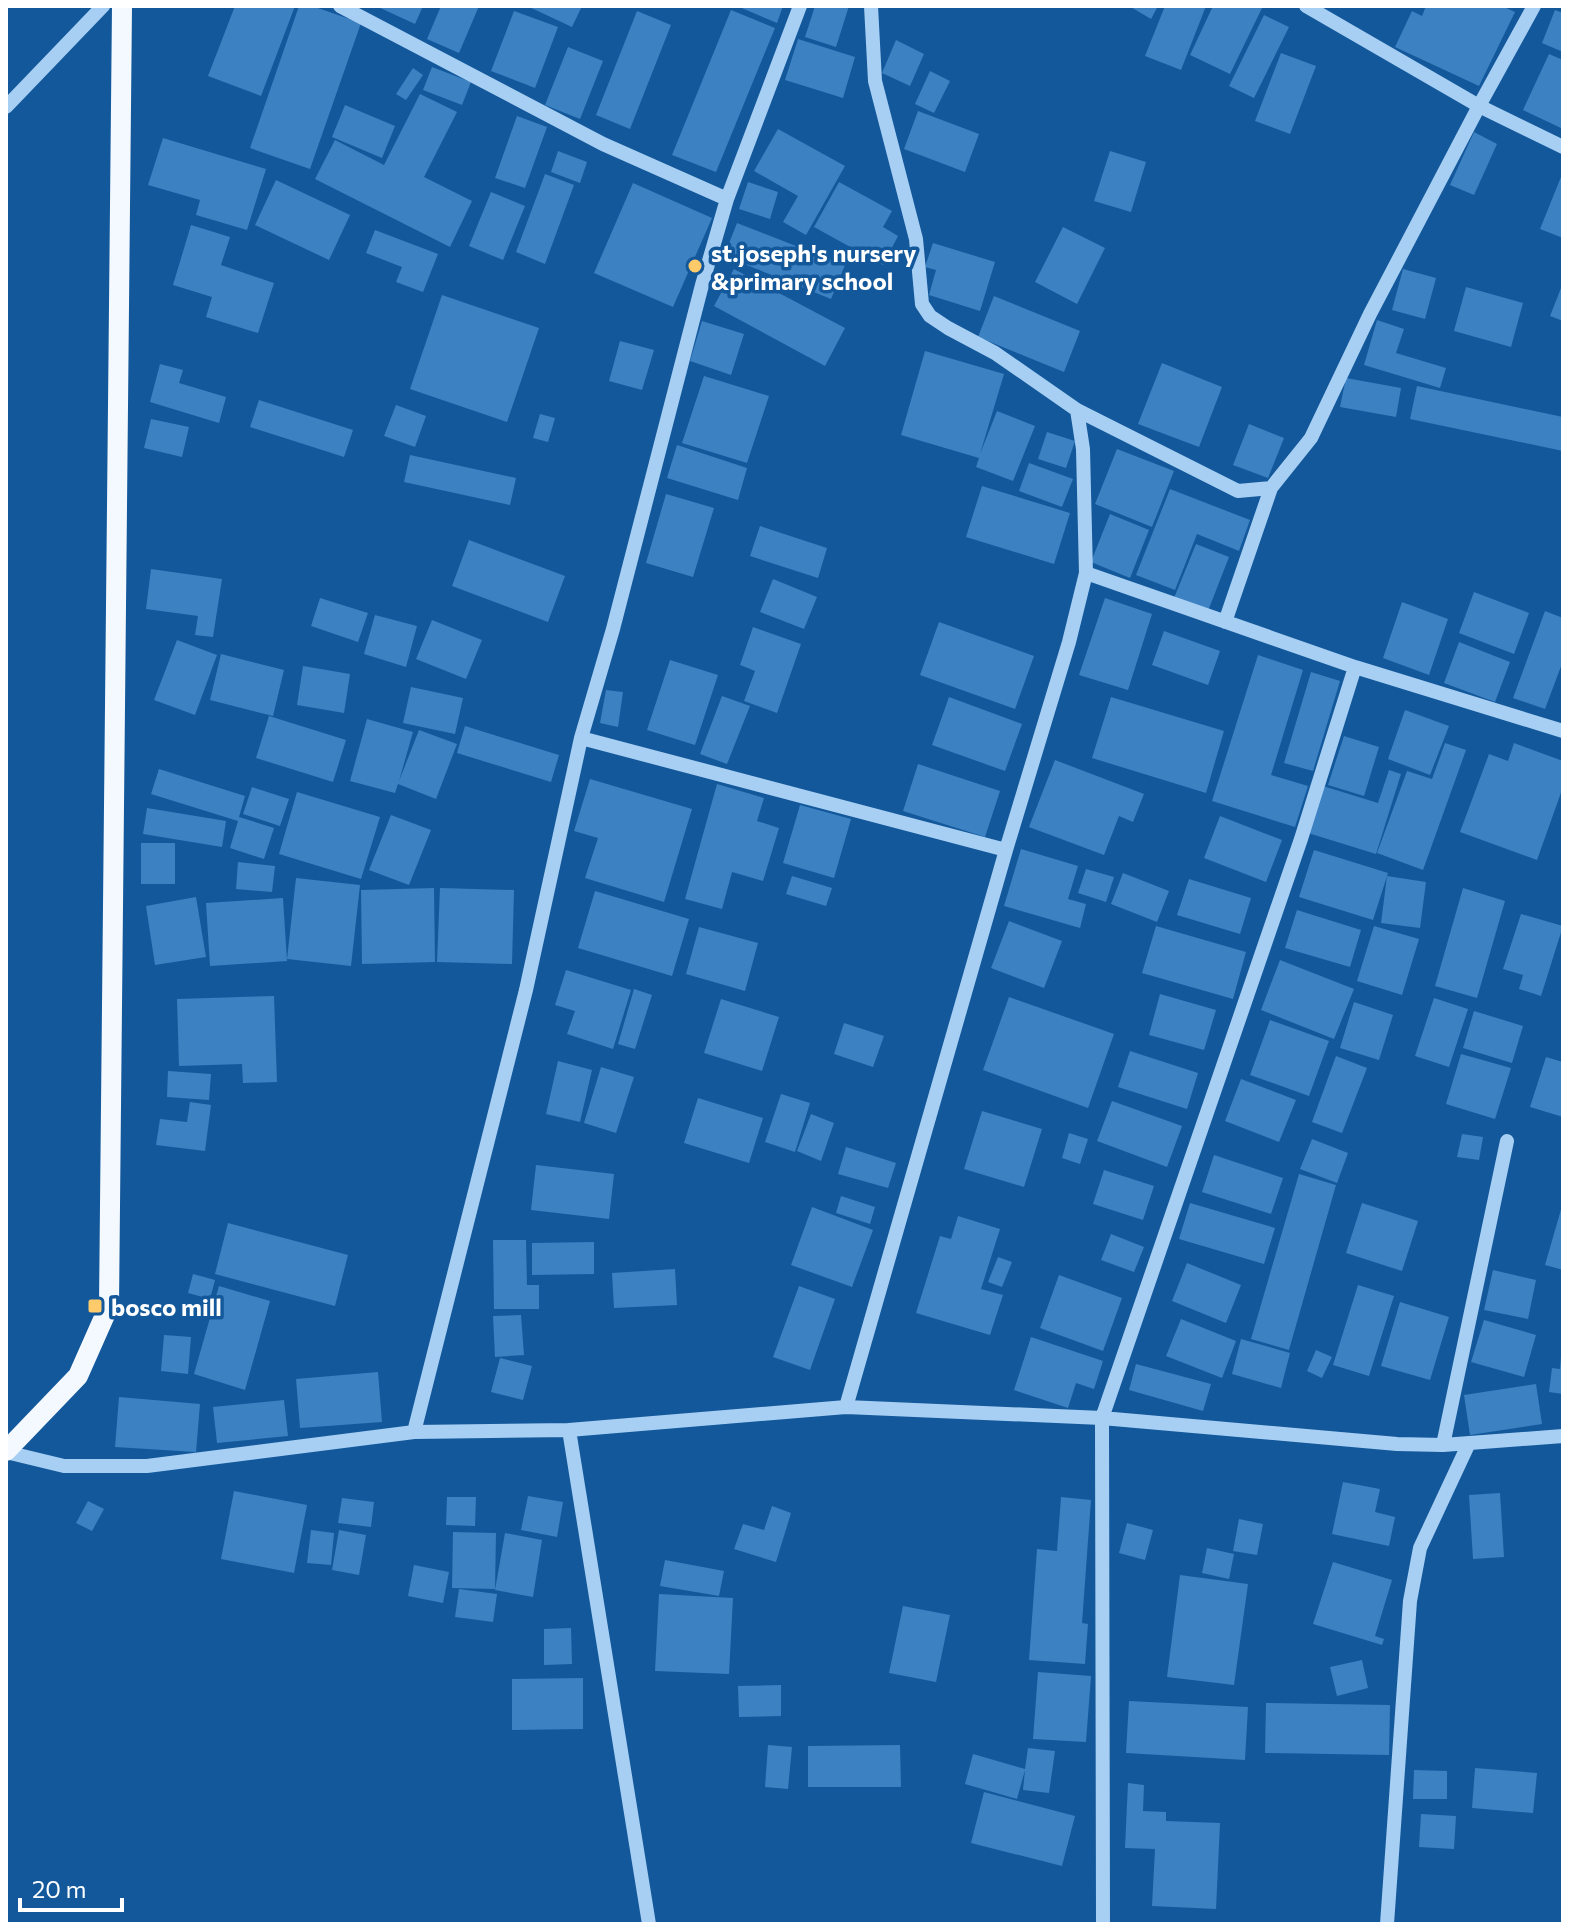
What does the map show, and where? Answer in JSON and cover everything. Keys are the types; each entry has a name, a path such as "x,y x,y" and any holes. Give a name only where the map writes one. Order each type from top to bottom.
{"main road":[{"path":"6,1452 78,1376 109,1306 122,6"}],"street":[{"path":"6,107 103,6"},
{"path":"340,6 603,144 727,199"},
{"path":"414,1432 526,990 581,738 727,199 800,6"},
{"path":"871,6 875,81 916,239 922,304 930,316 995,353 1077,410 1238,491 1271,488"},
{"path":"1306,6 1479,106 1563,147"},
{"path":"1225,622 1271,488 1311,438 1370,314 1534,6"},
{"path":"846,1407 1069,642 1086,573 1083,449 1077,410"},
{"path":"1086,573 1355,667 1563,731"},
{"path":"1103,1924 1102,1418 1301,839 1355,667"},
{"path":"581,738 1006,850"},
{"path":"1443,1445 1507,1141"},
{"path":"6,1452 64,1466 147,1466 414,1432 569,1430 846,1407 1102,1418 1397,1444 1443,1445 1563,1436"},
{"path":"569,1430 649,1924"},
{"path":"1387,1924 1410,1601 1420,1548 1469,1443"}],"building":[{"path":"235,6 295,6 261,96 208,76"},
{"path":"299,6 312,6 361,23 310,169 250,148"},
{"path":"376,6 423,6 415,24"},
{"path":"441,6 479,6 459,53 427,39"},
{"path":"527,6 582,6 572,27"},
{"path":"737,6 783,6 777,23"},
{"path":"815,6 849,6 836,47 805,37"},
{"path":"1129,6 1158,6 1151,19"},
{"path":"1165,6 1206,6 1181,70 1145,56"},
{"path":"1213,6 1263,6 1230,74 1190,55"},
{"path":"1426,6 1502,6 1515,12 1479,86 1395,47 1412,11 1422,16"},
{"path":"731,10 775,28 716,172 672,155"},
{"path":"1555,10 1563,13 1563,52 1542,43"},
{"path":"514,11 558,27 535,88 491,71"},
{"path":"637,11 671,25 630,129 596,115"},
{"path":"1264,15 1289,27 1254,98 1229,86"},
{"path":"798,39 855,57 843,98 785,80"},
{"path":"896,40 924,54 910,86 882,73"},
{"path":"568,47 603,61 580,119 545,105"},
{"path":"1281,53 1316,66 1290,134 1255,121"},
{"path":"1549,54 1563,60 1563,129 1523,110"},
{"path":"432,67 471,82 462,105 423,90"},
{"path":"413,68 423,75 406,100 396,94"},
{"path":"930,71 950,81 934,113 915,104"},
{"path":"420,94 457,112 424,177 472,201 450,247 315,179 335,140 384,165"},
{"path":"345,105 395,126 382,158 332,137"},
{"path":"918,111 979,134 965,172 904,149"},
{"path":"517,116 547,127 525,188 495,178"},
{"path":"778,129 845,166 806,235 783,222 798,196 754,171"},
{"path":"1474,132 1497,144 1474,195 1450,185"},
{"path":"163,138 266,169 247,230 196,215 200,200 148,185"},
{"path":"558,151 587,162 580,183 551,172"},
{"path":"1110,151 1146,162 1131,212 1094,201"},
{"path":"1563,172 1563,238 1540,229"},
{"path":"545,174 574,185 545,264 516,252"},
{"path":"276,180 350,215 329,260 255,225"},
{"path":"748,182 778,192 770,219 739,209"},
{"path":"839,182 892,211 883,227 898,236 883,265 814,227"},
{"path":"633,183 712,218 673,307 594,273"},
{"path":"491,192 525,206 503,260 469,246"},
{"path":"737,223 845,265 831,299 724,256"},
{"path":"191,225 230,237 221,265 274,283 258,333 206,317 212,297 173,285"},
{"path":"1063,227 1105,248 1077,304 1035,282"},
{"path":"375,230 438,254 423,292 396,282 402,267 366,253"},
{"path":"933,243 995,262 980,311 929,295 936,270 925,267"},
{"path":"734,269 845,328 825,366 714,306"},
{"path":"1403,269 1436,278 1425,319 1392,310"},
{"path":"1563,283 1563,321 1550,316"},
{"path":"1466,287 1523,303 1511,347 1454,331"},
{"path":"442,295 539,328 507,422 410,389"},
{"path":"994,296 1080,331 1064,372 978,337"},
{"path":"1377,320 1404,329 1396,353 1446,368 1440,388 1364,365"},
{"path":"702,321 744,334 731,375 690,361"},
{"path":"620,341 654,350 642,390 609,381"},
{"path":"925,351 1004,374 980,454 997,411 1035,426 1013,481 976,467 979,458 901,435"},
{"path":"1162,363 1222,387 1199,447 1138,424"},
{"path":"160,364 183,370 179,383 226,397 219,423 150,402"},
{"path":"704,376 769,396 747,463 682,443"},
{"path":"1346,378 1401,388 1396,417 1340,407"},
{"path":"1417,386 1563,417 1563,451 1410,419"},
{"path":"259,400 353,430 344,457 250,427"},
{"path":"396,405 426,416 415,447 384,436"},
{"path":"540,414 555,418 548,442 533,438"},
{"path":"151,419 189,427 182,457 144,448"},
{"path":"1249,424 1284,438 1268,478 1233,465"},
{"path":"1047,432 1075,441 1066,468 1038,459"},
{"path":"677,445 747,468 738,500 667,478"},
{"path":"1117,449 1174,471 1152,527 1095,504"},
{"path":"410,455 516,478 510,505 404,482"},
{"path":"1029,463 1073,479 1062,507 1019,491"},
{"path":"982,486 1070,513 1054,564 966,537"},
{"path":"1170,489 1250,520 1239,551 1197,534 1175,590 1136,575"},
{"path":"666,494 714,508 693,577 646,563"},
{"path":"1110,514 1149,530 1130,578 1091,562"},
{"path":"760,526 827,548 818,578 750,556"},
{"path":"469,540 565,576 548,622 452,586"},
{"path":"1196,544 1229,557 1208,611 1174,598"},
{"path":"151,569 222,579 213,637 195,635 198,616 146,609"},
{"path":"773,579 817,597 804,629 760,612"},
{"path":"1474,592 1529,613 1514,654 1459,633"},
{"path":"320,598 368,613 358,642 311,626"},
{"path":"1105,598 1152,614 1128,690 1079,675"},
{"path":"1402,602 1448,619 1429,675 1383,658"},
{"path":"1545,611 1563,618 1563,661 1545,709 1513,698"},
{"path":"375,615 417,626 406,667 364,654"},
{"path":"432,620 482,640 466,679 416,659"},
{"path":"939,622 1034,656 1015,709 920,675"},
{"path":"753,627 801,644 777,713 744,701 755,671 740,665"},
{"path":"1164,631 1220,651 1208,685 1152,665"},
{"path":"177,640 217,655 195,715 154,700"},
{"path":"1459,642 1510,662 1495,702 1444,683"},
{"path":"221,654 284,670 273,716 210,700"},
{"path":"1258,655 1303,670 1271,775 1308,786 1295,827 1212,801"},
{"path":"670,660 718,675 695,745 647,730"},
{"path":"303,666 350,674 344,713 297,705"},
{"path":"1311,672 1340,681 1313,771 1284,763"},
{"path":"411,687 463,698 455,734 403,723"},
{"path":"606,690 623,692 618,727 600,723"},
{"path":"722,696 750,706 727,764 700,754"},
{"path":"949,697 1022,724 1005,771 932,745"},
{"path":"1111,697 1224,731 1206,793 1092,758"},
{"path":"1405,710 1449,726 1430,775 1388,759"},
{"path":"269,716 346,740 333,782 256,758"},
{"path":"367,719 413,732 399,781 419,730 457,744 436,799 398,784 395,793 350,781"},
{"path":"465,726 559,755 551,782 457,753"},
{"path":"1344,736 1379,747 1364,796 1328,785"},
{"path":"1445,743 1466,750 1423,870 1377,853 1407,771 1432,779"},
{"path":"1514,743 1563,761 1563,787 1537,860 1460,832 1489,754 1508,761"},
{"path":"1055,760 1144,794 1133,822 1119,816 1104,855 1029,827"},
{"path":"918,764 1000,791 985,837 903,811"},
{"path":"159,769 245,796 239,817 274,828 264,859 230,848 238,821 151,794"},
{"path":"1389,770 1401,774 1376,854 1308,833 1323,786 1378,803"},
{"path":"590,779 692,809 664,902 585,878 598,838 574,831"},
{"path":"717,784 764,798 757,821 779,828 763,881 732,872 722,909 685,899"},
{"path":"252,787 289,799 280,826 243,814"},
{"path":"297,792 380,817 361,879 279,854"},
{"path":"800,805 851,819 834,878 783,863"},
{"path":"147,808 226,821 222,847 143,834"},
{"path":"391,815 431,830 409,885 369,870"},
{"path":"1220,816 1282,840 1266,882 1204,858"},
{"path":"141,843 175,843 175,884 141,884"},
{"path":"1021,849 1078,866 1068,899 1086,904 1080,928 1004,906"},
{"path":"1314,850 1388,873 1373,920 1299,897"},
{"path":"238,862 275,866 272,892 236,889"},
{"path":"1086,869 1114,877 1106,902 1078,893"},
{"path":"1123,873 1169,891 1157,922 1111,904"},
{"path":"792,876 832,888 826,906 786,894"},
{"path":"1387,876 1426,882 1420,928 1381,923"},
{"path":"296,878 360,885 351,966 287,959"},
{"path":"1189,879 1251,898 1240,934 1177,915"},
{"path":"434,888 435,962 362,964 361,890"},
{"path":"440,888 514,890 512,964 437,962"},
{"path":"1463,888 1505,901 1477,998 1435,986"},
{"path":"595,891 689,919 672,976 578,948"},
{"path":"196,897 206,957 155,965 146,906"},
{"path":"283,898 287,961 210,966 206,903"},
{"path":"1297,910 1361,930 1350,967 1285,948"},
{"path":"1521,914 1563,926 1541,996 1519,989 1523,975 1503,969"},
{"path":"1009,921 1062,941 1044,988 991,968"},
{"path":"1156,926 1246,952 1233,999 1142,973"},
{"path":"1374,926 1419,939 1402,995 1357,981"},
{"path":"699,927 758,943 745,991 686,974"},
{"path":"1280,960 1354,989 1334,1039 1261,1010"},
{"path":"566,970 631,990 613,1049 567,1034 575,1011 555,1005"},
{"path":"634,989 652,995 635,1049 618,1044"},
{"path":"1160,994 1216,1010 1204,1050 1149,1035"},
{"path":"274,996 277,1082 243,1083 242,1064 179,1066 177,999"},
{"path":"1009,997 1114,1034 1088,1108 983,1070"},
{"path":"1434,998 1468,1009 1449,1067 1415,1056"},
{"path":"721,999 779,1017 762,1071 704,1053"},
{"path":"1354,1002 1393,1015 1379,1060 1340,1048"},
{"path":"1474,1011 1523,1026 1512,1063 1463,1048"},
{"path":"1270,1020 1329,1041 1309,1096 1250,1075"},
{"path":"844,1023 884,1036 873,1067 834,1054"},
{"path":"1130,1051 1198,1073 1187,1109 1118,1087"},
{"path":"1461,1054 1511,1068 1495,1119 1446,1104"},
{"path":"1336,1056 1367,1068 1342,1133 1312,1122"},
{"path":"1546,1057 1563,1062 1563,1117 1530,1107"},
{"path":"558,1061 592,1070 580,1122 546,1114"},
{"path":"601,1067 634,1077 616,1133 584,1123"},
{"path":"168,1071 211,1074 209,1100 167,1097"},
{"path":"1241,1079 1296,1100 1279,1142 1225,1121"},
{"path":"781,1094 810,1103 795,1152 765,1142"},
{"path":"698,1098 763,1118 749,1163 684,1143"},
{"path":"1112,1101 1182,1126 1167,1167 1097,1141"},
{"path":"190,1102 211,1105 205,1151 156,1145 160,1119 187,1122"},
{"path":"982,1111 1042,1129 1024,1187 964,1169"},
{"path":"811,1114 834,1123 821,1161 797,1151"},
{"path":"1069,1133 1088,1139 1080,1164 1062,1158"},
{"path":"1462,1134 1483,1137 1479,1160 1457,1157"},
{"path":"1312,1139 1348,1153 1337,1183 1300,1169"},
{"path":"846,1147 896,1163 888,1188 838,1174"},
{"path":"1214,1155 1283,1178 1271,1214 1202,1192"},
{"path":"536,1165 614,1174 609,1219 531,1210"},
{"path":"1104,1170 1154,1186 1143,1220 1093,1204"},
{"path":"1299,1174 1336,1185 1289,1350 1251,1339"},
{"path":"841,1196 875,1207 870,1224 836,1213"},
{"path":"1190,1203 1275,1228 1264,1264 1179,1239"},
{"path":"1362,1203 1418,1221 1402,1271 1346,1253"},
{"path":"1563,1206 1563,1270 1545,1265"},
{"path":"812,1207 873,1230 852,1287 791,1265"},
{"path":"958,1216 1000,1229 981,1289 1003,1295 990,1335 916,1313 940,1236 951,1239"},
{"path":"228,1223 348,1255 335,1306 215,1274"},
{"path":"1111,1234 1144,1247 1134,1272 1101,1260"},
{"path":"493,1240 526,1240 527,1285 539,1285 539,1309 494,1309"},
{"path":"594,1242 594,1274 532,1275 532,1243"},
{"path":"998,1257 1012,1262 1002,1287 988,1282"},
{"path":"1187,1263 1241,1285 1226,1323 1172,1301"},
{"path":"675,1269 677,1305 614,1308 612,1273"},
{"path":"1493,1270 1536,1280 1528,1319 1484,1310"},
{"path":"193,1274 215,1280 210,1299 188,1293"},
{"path":"1059,1275 1122,1298 1103,1351 1040,1328"},
{"path":"1358,1285 1394,1296 1369,1376 1333,1365"},
{"path":"219,1286 270,1301 245,1390 194,1374"},
{"path":"799,1286 835,1299 810,1370 773,1357"},
{"path":"1400,1302 1449,1317 1430,1380 1381,1366"},
{"path":"521,1315 524,1355 495,1357 493,1316"},
{"path":"1181,1319 1236,1341 1222,1378 1166,1356"},
{"path":"1484,1320 1536,1335 1524,1377 1471,1362"},
{"path":"164,1335 191,1337 188,1374 161,1371"},
{"path":"1031,1337 1103,1361 1094,1389 1076,1383 1068,1408 1014,1390"},
{"path":"1241,1339 1290,1353 1281,1388 1232,1374"},
{"path":"1316,1350 1332,1357 1322,1378 1307,1371"},
{"path":"1561,1357 1563,1394 1549,1392 1552,1368 1560,1369"},
{"path":"500,1358 532,1366 523,1400 491,1392"},
{"path":"1136,1364 1211,1384 1203,1411 1129,1390"},
{"path":"378,1372 382,1422 300,1428 296,1379"},
{"path":"1536,1384 1542,1424 1470,1435 1464,1395"},
{"path":"119,1397 200,1404 196,1452 115,1447"},
{"path":"284,1400 288,1436 217,1443 213,1407"},
{"path":"1343,1482 1380,1489 1375,1512 1395,1517 1389,1546 1332,1534"},
{"path":"234,1491 307,1505 294,1573 221,1559"},
{"path":"1500,1493 1504,1557 1473,1559 1469,1495"},
{"path":"528,1496 563,1502 557,1537 521,1530"},
{"path":"447,1497 476,1497 475,1526 446,1525"},
{"path":"1061,1497 1091,1500 1082,1623 1088,1624 1085,1664 1029,1660 1037,1549 1057,1551"},
{"path":"342,1498 374,1502 371,1527 338,1523"},
{"path":"88,1501 104,1509 92,1531 76,1523"},
{"path":"772,1506 791,1513 776,1562 734,1549 743,1524 764,1530"},
{"path":"1239,1519 1263,1524 1257,1555 1233,1551"},
{"path":"1127,1523 1153,1530 1145,1560 1119,1553"},
{"path":"311,1530 334,1533 331,1565 307,1563"},
{"path":"339,1530 366,1535 359,1575 332,1570"},
{"path":"453,1532 496,1533 495,1589 452,1588"},
{"path":"505,1533 542,1540 533,1597 495,1590"},
{"path":"1207,1548 1234,1554 1229,1579 1202,1573"},
{"path":"665,1560 724,1571 719,1596 660,1586"},
{"path":"1333,1562 1392,1580 1375,1636 1384,1639 1382,1645 1313,1624"},
{"path":"414,1565 449,1572 443,1603 408,1596"},
{"path":"1180,1575 1248,1584 1234,1685 1167,1677"},
{"path":"459,1589 497,1594 493,1622 455,1617"},
{"path":"659,1594 733,1598 729,1674 655,1671"},
{"path":"903,1606 950,1615 936,1682 889,1673"},
{"path":"571,1628 572,1664 544,1665 544,1629"},
{"path":"1362,1660 1368,1688 1337,1696 1330,1667"},
{"path":"1038,1672 1091,1676 1086,1742 1033,1739"},
{"path":"583,1678 583,1729 512,1730 512,1679"},
{"path":"781,1685 781,1716 739,1717 738,1686"},
{"path":"1129,1701 1248,1707 1245,1760 1126,1753"},
{"path":"1266,1703 1390,1705 1389,1755 1265,1753"},
{"path":"768,1745 792,1747 788,1789 765,1787"},
{"path":"900,1745 901,1787 808,1787 808,1746"},
{"path":"1028,1748 1055,1751 1049,1793 1023,1790 1025,1770 1017,1799 965,1784 973,1754 1025,1769"},
{"path":"1475,1768 1537,1773 1533,1813 1472,1808"},
{"path":"1414,1770 1447,1771 1447,1799 1413,1799"},
{"path":"1128,1783 1144,1785 1143,1811 1166,1812 1166,1821 1220,1823 1216,1909 1152,1906 1155,1849 1125,1848"},
{"path":"984,1792 1075,1816 1062,1866 971,1843"},
{"path":"1421,1814 1456,1816 1454,1849 1419,1847"}],"place":[{"name":"st.joseph's nursery &primary school","path":"695,266"},
{"name":"bosco mill","path":"95,1306"}]}
